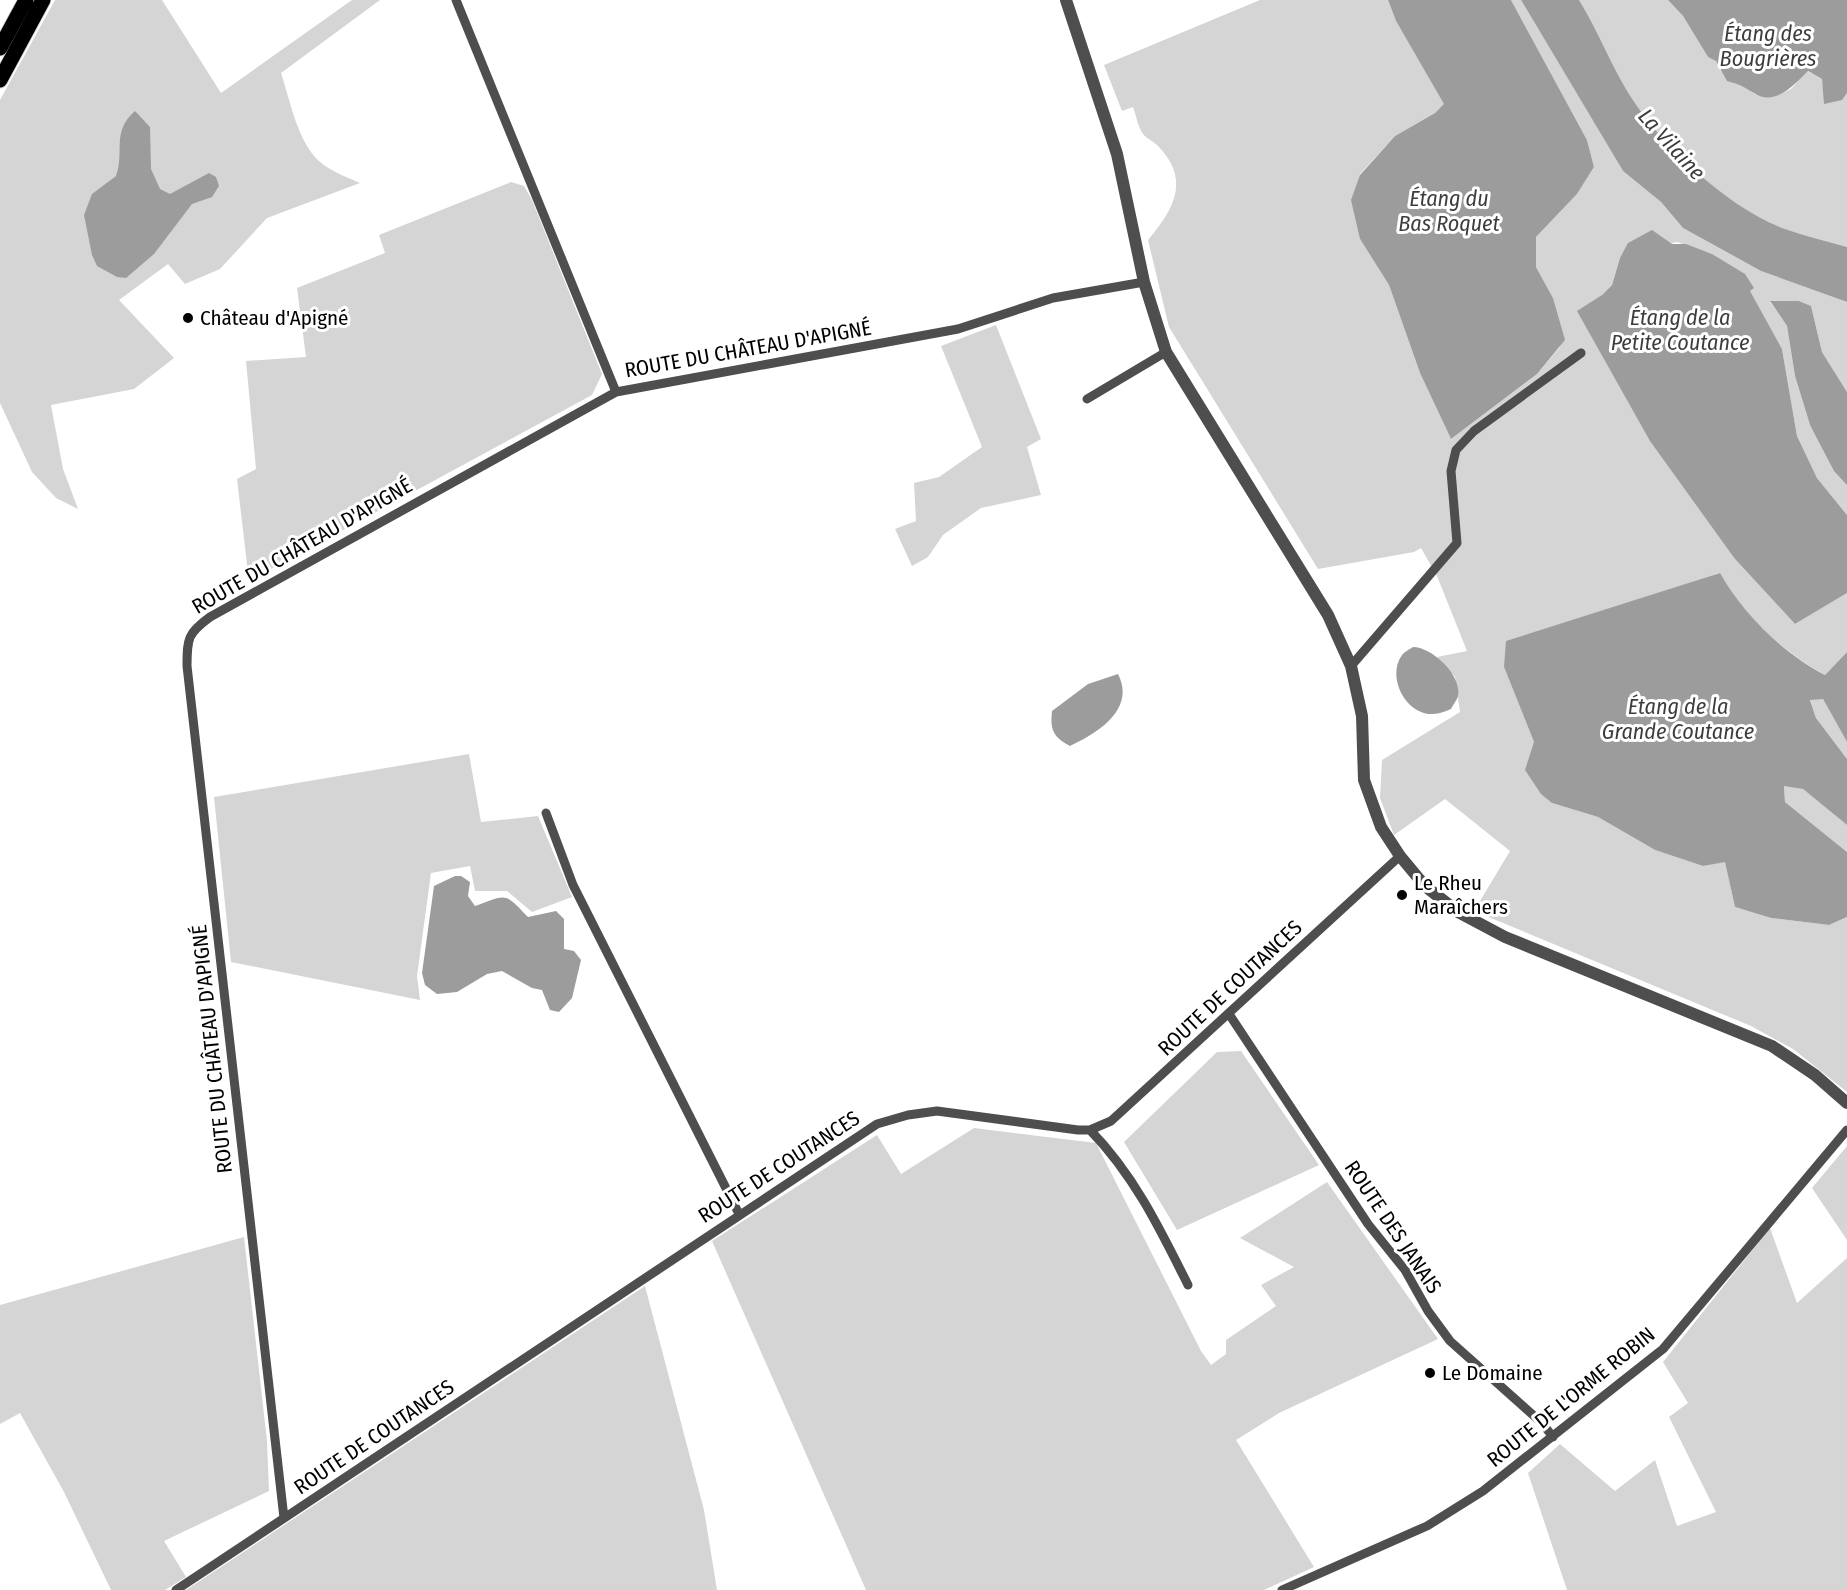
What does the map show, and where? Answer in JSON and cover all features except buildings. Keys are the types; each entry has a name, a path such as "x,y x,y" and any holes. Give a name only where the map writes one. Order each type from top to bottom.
{"highway":[{"path":"0,48 26,0"},
{"path":"0,80 43,0"}],"street":[{"path":"456,0 616,392"},
{"path":"1066,0 1117,154 1144,282 1166,352 1328,615 1351,666 1362,716 1364,780 1381,827 1400,856 1425,886 1458,912 1505,937 1772,1046 1815,1075 1847,1103"},
{"name":"ROUTE DU CHÂTEAU D'APIGNÉ","path":"284,1518 190,689 187,642 193,630 210,617 616,392 958,329 1053,298 1144,282"},
{"path":"1087,399 1166,352"},
{"path":"1351,666 1457,543 1451,471 1456,450 1474,432 1581,352"},
{"path":"546,813 573,885 739,1214"},
{"name":"ROUTE DE COUTANCES","path":"176,1590 877,1124 908,1115 937,1112 1090,1130 1111,1121 1400,856"},
{"name":"ROUTE DES JANAIS","path":"1229,1014 1368,1224 1405,1270 1428,1311 1450,1341 1542,1423 1553,1437"},
{"path":"1090,1130 1128,1174 1150,1209 1188,1285"},
{"name":"ROUTE DE L'ORME ROBIN","path":"1282,1590 1427,1526 1483,1491 1663,1349 1847,1130"}],"shaded area":[{"path":"55,0 162,0 221,93 352,0 380,0 281,73 298,128 308,148 325,166 360,183 267,218 220,269 185,284 168,264 119,300 174,358 134,389 51,405 63,469 78,509 56,498 32,472 0,403 0,100"},
{"path":"1260,0 1388,0 1396,21 1445,104 1435,113 1395,136 1360,174 1360,239 1389,285 1420,373 1451,439 1537,374 1560,347 1553,298 1536,267 1536,237 1577,194 1594,167 1587,140 1511,0 1521,0 1623,171 1661,202 1683,228 1761,271 1847,302 1847,392 1822,352 1811,306 1799,301 1770,302 1787,326 1795,376 1810,425 1847,485 1847,515 1817,478 1797,436 1782,349 1712,254 1677,242 1620,258 1612,285 1602,295 1735,559 1795,624 1847,593 1847,652 1825,675 1809,666 1779,644 1752,618 1719,573 1620,607 1504,667 1534,742 1552,803 1598,817 1655,850 1703,866 1725,861 1735,907 1771,918 1829,925 1847,917 1847,1092 1793,1049 1751,1026 1474,911 1510,851 1445,799 1394,835 1380,798 1382,760 1460,712 1455,677 1437,657 1467,651 1437,576 1421,548 1414,552 1318,569 1169,327 1148,240 1171,206 1176,183 1174,171 1158,146 1143,134 1133,107 1122,111 1104,65"},
{"path":"1579,0 1668,0 1683,16 1708,57 1716,60 1720,70 1755,94 1774,97 1791,89 1807,71 1822,79 1824,91 1841,100 1847,93 1847,247 1793,232 1762,219 1739,205 1695,171 1656,131 1640,110 1626,89"},
{"path":"511,182 524,186 532,200 602,374 592,395 249,581 237,479 256,469 246,361 306,357 297,288 385,253 379,235"},
{"path":"996,325 1041,439 1027,447 1041,495 981,508 943,535 928,557 912,566 895,529 916,521 914,483 939,477 982,447 941,346"},
{"path":"1810,699 1823,699 1847,742 1847,759 1816,718"},
{"path":"469,754 481,822 538,816 572,897 532,912 507,891 475,891 470,866 431,873 417,976 420,1000 231,962 214,797"},
{"path":"1784,785 1803,789 1847,825 1847,852 1785,802"},
{"path":"1241,1051 1319,1165 1177,1230 1124,1142 1217,1052"},
{"path":"974,1128 1096,1143 1201,1351 1211,1365 1226,1354 1226,1340 1276,1306 1261,1285 1294,1267 1240,1238 1327,1182 1438,1339 1279,1413 1236,1440 1314,1567 1264,1590 866,1590 712,1241 877,1135 901,1174"},
{"path":"1847,1146 1847,1240 1812,1188"},
{"path":"1770,1228 1797,1303 1847,1258 1847,1590 1567,1590 1528,1473 1560,1444 1615,1491 1655,1460 1677,1526 1716,1512 1669,1417 1688,1403 1663,1362"},
{"path":"244,1237 267,1441 269,1491 164,1541 186,1577 165,1590 111,1590 64,1492 20,1413 0,1424 0,1305"},
{"path":"645,1286 704,1510 717,1590 186,1590"}],"water":[{"name":"Étang du Bas Roquet","path":"1388,0 1511,0 1587,140 1594,167 1577,194 1536,237 1536,267 1553,298 1565,340 1537,374 1451,439 1420,373 1389,285 1360,239 1351,200 1360,175 1395,136 1435,113 1444,104 1396,21"},
{"path":"1521,0 1579,0 1626,89 1640,110 1656,131 1695,171 1717,189 1763,219 1793,232 1847,247 1847,302 1761,271 1683,228 1661,202 1623,171"},
{"name":"Étang des Bougrières","path":"1668,0 1847,0 1847,93 1842,100 1824,104 1822,79 1808,71 1784,92 1769,97 1762,97 1727,81 1716,61 1708,57 1683,16"},
{"path":"135,111 150,127 151,169 160,189 170,194 209,173 216,177 219,186 212,197 192,204 154,254 126,278 117,277 97,266 92,255 84,215 92,194 116,176 123,127"},
{"name":"Étang de la Petite Coutance","path":"1652,230 1672,244 1686,244 1712,254 1745,274 1754,288 1750,291 1782,349 1797,436 1817,478 1847,515 1847,593 1795,624 1735,559 1650,441 1577,311 1602,295 1612,285 1620,258 1628,243"},
{"path":"1770,301 1799,301 1811,306 1822,352 1847,392 1847,485 1834,471 1810,425 1795,376 1787,326"},
{"name":"Étang de la Grande Coutance","path":"1720,573 1740,603 1765,631 1809,666 1825,675 1847,652 1847,742 1823,699 1810,700 1816,718 1847,759 1847,825 1803,789 1784,786 1785,802 1847,852 1847,917 1829,925 1771,918 1735,907 1725,862 1703,866 1655,850 1598,817 1552,803 1541,794 1525,770 1534,742 1504,667 1506,641"},
{"path":"1413,647 1421,648 1437,657 1451,671 1458,688 1457,698 1451,709 1435,714 1423,713 1407,702 1401,693 1396,674 1398,664 1403,654"},
{"path":"1118,674 1122,687 1122,698 1118,709 1102,727 1070,746 1056,736 1052,728 1052,711 1088,684"},
{"path":"455,876 461,876 470,882 468,896 475,906 494,899 505,898 514,903 528,917 556,911 564,919 564,949 574,951 581,960 572,998 559,1012 550,1010 542,990 532,988 502,971 487,974 457,992 437,994 425,985 422,973 434,886"}],"place":[{"name":"Château d'Apigné","path":"188,318"},
{"name":"Le Rheu Maraîchers","path":"1402,895"},
{"name":"Le Domaine","path":"1430,1373"}],"water label":[{"name":"La Vilaine","path":"1672,144"}]}
